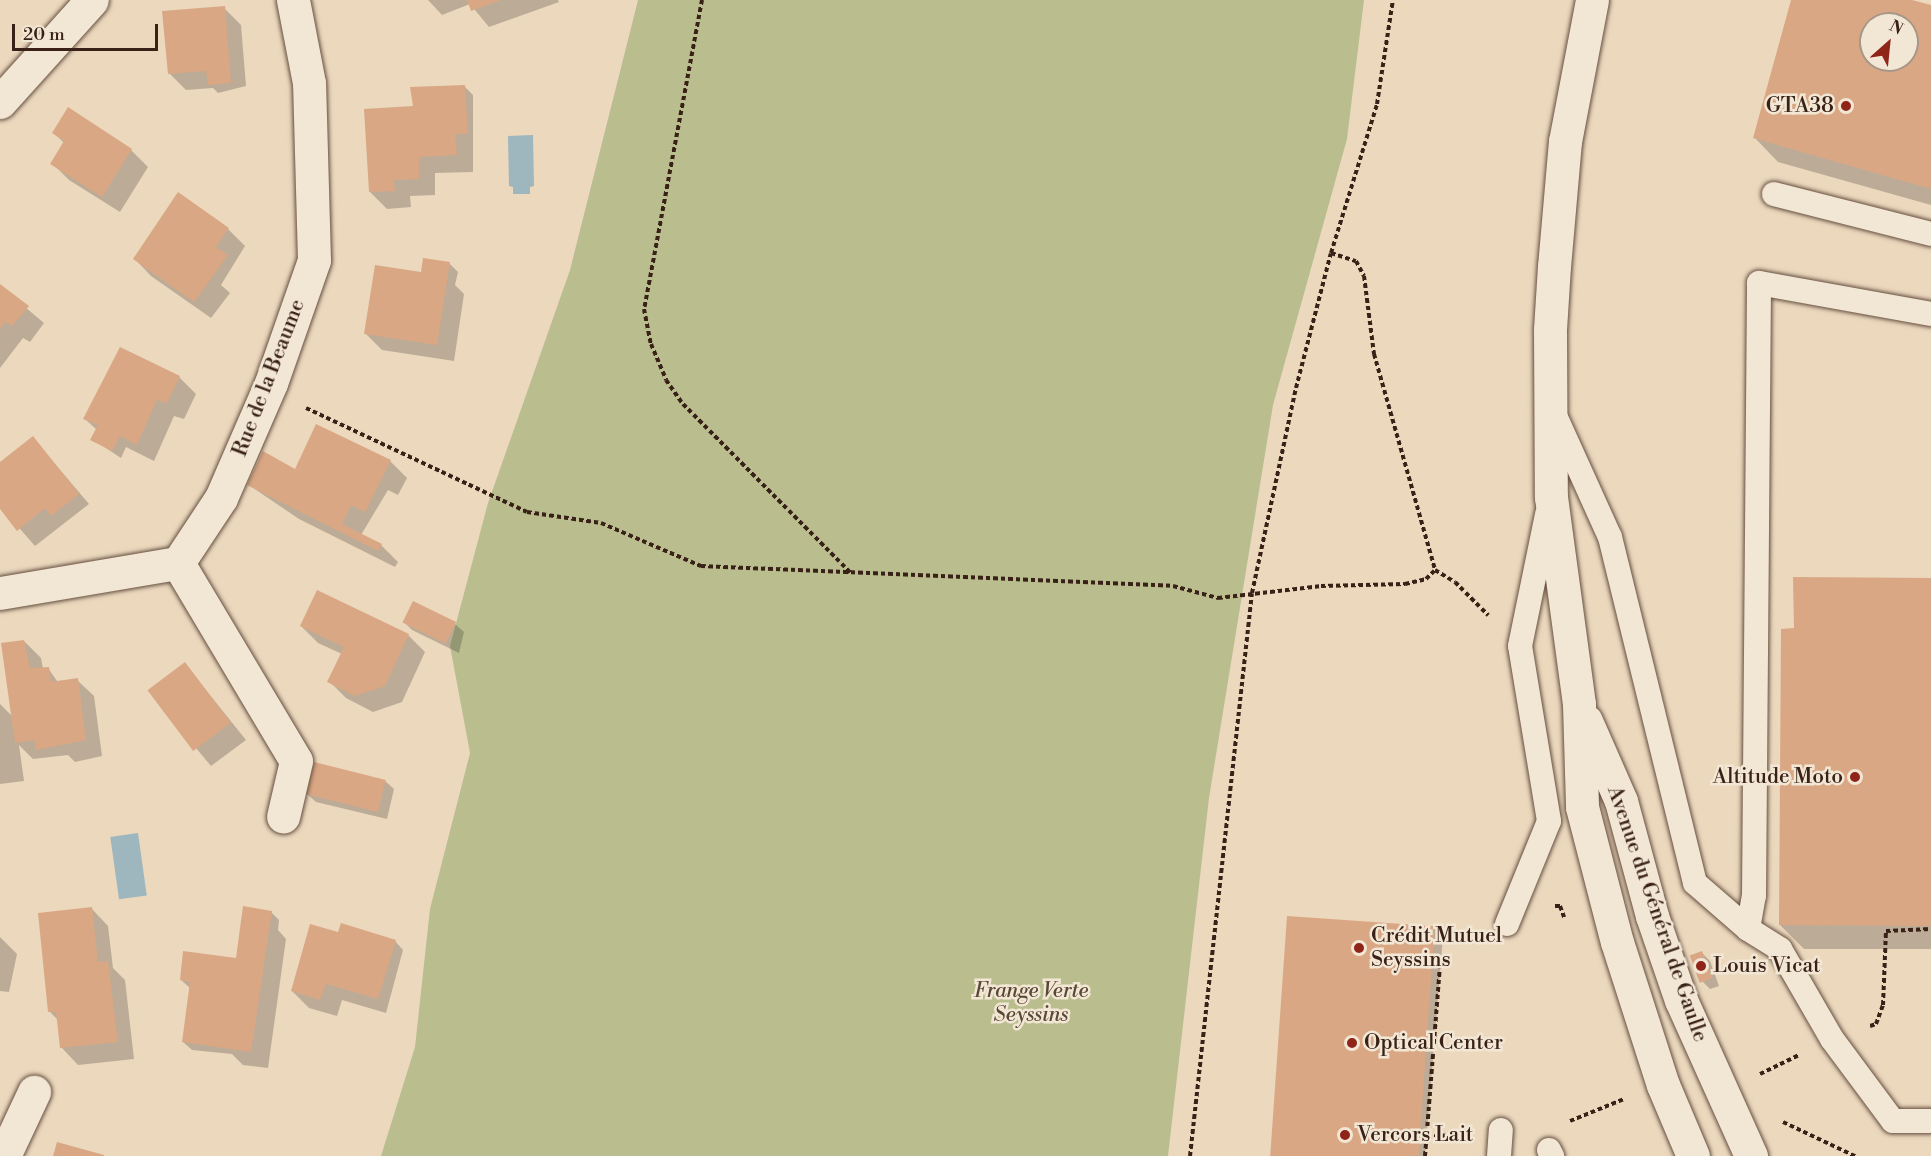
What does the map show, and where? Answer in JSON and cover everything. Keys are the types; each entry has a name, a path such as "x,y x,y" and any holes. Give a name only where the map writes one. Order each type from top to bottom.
{"main road":[{"path":"0,102 92,0"},
{"name":"Rue de la Beaume","path":"178,563 221,498 271,383 314,260 309,83 293,0"},
{"name":"Avenue du Général de Gaulle","path":"1592,0 1565,141 1550,330 1551,497 1579,704 1582,807 1617,942 1659,1074 1693,1156"},
{"path":"0,593 178,563 296,761 283,817"},
{"name":"Avenue du Général de Gaulle","path":"1579,704 1621,801 1652,916 1681,1000 1751,1156"},
{"path":"4,1156 34,1092"}],"lane":[{"path":"1774,194 1931,234"},
{"path":"1748,929 1754,896 1760,283 1931,314"},
{"path":"1549,402 1610,537 1695,883 1748,929 1780,949 1832,1039 1893,1121 1931,1121"},
{"path":"1508,924 1549,821 1520,646 1551,497"},
{"path":"1499,1156 1501,1130"}],"path":[{"path":"702,0 644,309 651,344 666,380 683,404 852,573"},
{"path":"1190,1156 1252,593 1296,388 1331,254 1377,104 1393,0"},
{"path":"1331,254 1356,261 1364,276 1374,354 1435,570 1455,582 1492,618"},
{"path":"307,408 527,512 601,523 701,566 1173,586 1218,598 1321,586 1405,584 1426,579 1435,570"},
{"path":"1425,1156 1440,964"},
{"path":"1762,1085 1756,1076 1832,1039"},
{"path":"1778,1114 1784,1124 1856,1156"}],"green space":[{"name":"Frange Verte Seyssins","path":"638,0 1364,0 1347,139 1273,405 1209,798 1168,1156 381,1156 415,1047 430,909 470,753 450,646 488,503 570,270"}],"water":[{"path":"533,135 534,186 530,187 530,194 513,194 513,187 509,186 508,136"},
{"path":"138,833 147,895 119,899 110,837"}],"building":[{"path":"467,0 501,0 471,11"},
{"name":"GTA38","path":"1791,0 1912,0 1931,5 1931,189 1753,138"},
{"path":"225,6 231,83 208,85 206,71 168,74 162,11"},
{"path":"465,85 468,134 455,134 457,155 419,157 419,179 394,180 395,191 369,192 364,109 413,106 410,87"},
{"path":"68,107 132,149 102,197 50,164 64,141 52,133"},
{"path":"178,192 229,228 216,247 228,255 194,302 133,259"},
{"path":"423,258 450,262 437,345 364,334 375,265 421,272"},
{"path":"0,284 29,306 12,326 5,322 0,329"},
{"path":"120,347 180,376 167,403 157,400 137,445 120,436 112,451 90,440 98,425 83,419"},
{"path":"316,424 391,460 365,512 351,505 342,524 382,544 378,551 247,485 263,451 295,469"},
{"path":"33,436 79,494 51,516 45,508 17,531 0,509 0,462"},
{"name":"Altitude Moto","path":"1793,577 1931,578 1931,926 1779,925 1781,629 1794,628"},
{"path":"317,590 409,634 385,686 355,696 327,682 344,647 300,626"},
{"path":"413,601 456,622 446,644 402,623"},
{"path":"24,640 30,668 49,667 51,682 78,678 86,740 36,750 34,740 15,743 1,643"},
{"path":"185,662 231,723 193,751 147,690"},
{"path":"314,762 386,780 378,812 306,794"},
{"path":"243,906 272,911 251,1052 182,1042 190,982 180,980 183,951 236,958"},
{"path":"92,907 98,962 108,961 118,1042 60,1048 56,1012 48,1012 38,913"},
{"path":"1287,916 1435,926 1419,1156 1270,1156"},
{"path":"341,923 396,940 378,999 326,984 320,1000 291,991 310,924 338,932"},
{"name":"Louis Vicat","path":"1702,951 1712,978 1700,983 1690,955"},
{"path":"57,1142 104,1155 104,1156 53,1156"}],"place":[{"name":"GTA38","path":"1846,106"},
{"name":"Altitude Moto","path":"1855,777"},
{"name":"Crédit Mutuel Seyssins","path":"1359,948"},
{"name":"Louis Vicat","path":"1701,966"},
{"name":"Optical Center","path":"1352,1043"},
{"name":"Vercors Lait","path":"1345,1135"}]}
